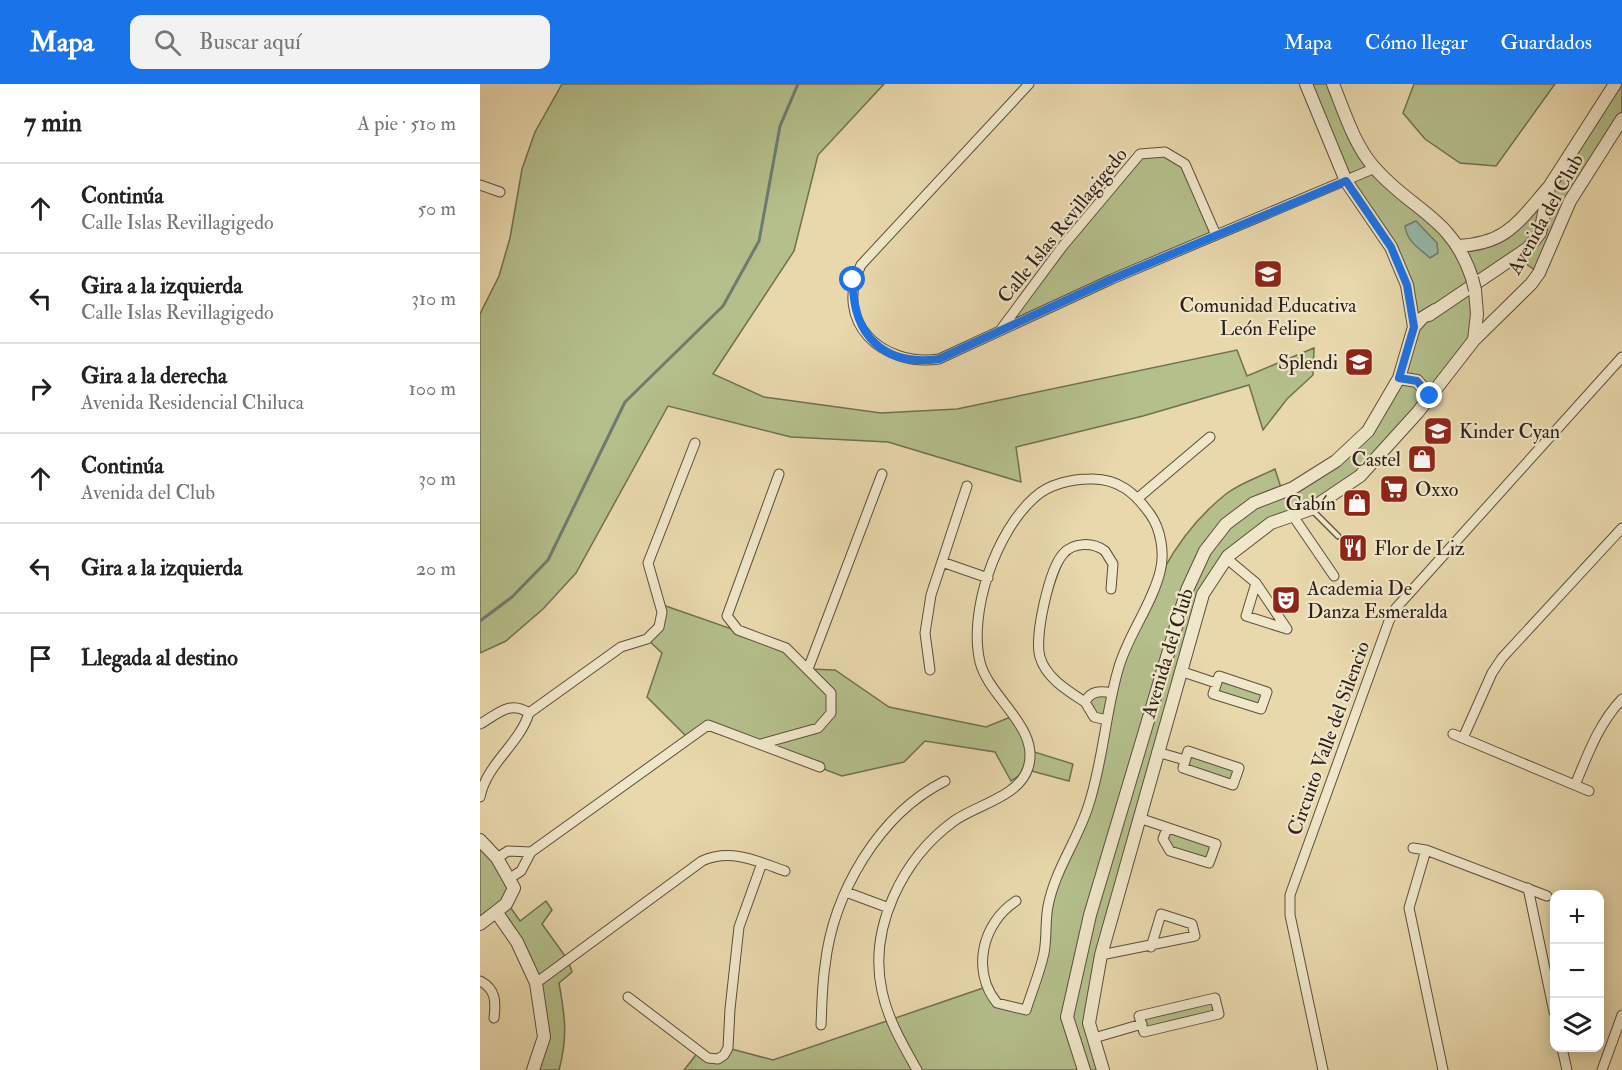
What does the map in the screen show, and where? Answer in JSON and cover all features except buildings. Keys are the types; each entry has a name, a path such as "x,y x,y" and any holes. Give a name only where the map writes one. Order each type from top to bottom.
{"street":[{"name":"Calle Islas Revillagigedo","path":"1029,84 861,265 853,280 855,310 860,325 879,347 896,356 927,361 939,359 1216,235 1375,168"},
{"path":"1306,84 1346,181 1391,247 1407,285 1415,316 1414,327"},
{"path":"1333,84 1351,127 1375,168 1446,229 1457,246 1473,284 1480,328"},
{"name":"Avenida del Club","path":"1084,1070 1067,1017 1090,915 1132,780 1186,590 1205,551 1226,524 1254,503 1293,488 1342,456 1368,431 1399,378 1414,327 1435,310 1528,248 1540,233 1549,187 1615,84"},
{"name":"Avenida del Club","path":"1103,1070 1089,1023 1101,955 1203,594 1226,558 1271,524 1311,509 1360,476 1430,396 1474,340 1531,284 1539,273 1570,201 1622,119"},
{"name":"Calle Islas Revillagigedo","path":"999,331 1062,247 1140,154 1165,152 1185,164 1216,235"},
{"path":"480,185 500,192"},
{"path":"1457,246 1478,245 1495,240 1514,226 1549,187"},
{"path":"1474,340 1477,314"},
{"path":"1474,340 1480,328 1495,320"},
{"name":"Circuito Valle del Silencio","path":"1323,1070 1290,915 1290,895 1389,621 1396,608 1622,357"},
{"path":"1399,378 1417,381 1430,396"},
{"path":"1138,498 1210,437"},
{"path":"480,796 483,780 525,728 529,713 621,647 647,639 659,627 662,612 648,563 695,443"},
{"path":"761,744 818,728 831,713 831,693 786,648 738,630 727,616 779,474"},
{"path":"808,669 882,474"},
{"path":"917,1070 890,1019 881,988 879,951 889,908 905,876 935,837 955,820 1013,787 1028,770 1031,751 1022,729 987,678 980,662 976,618 988,578 1012,521 1037,494 1073,479 1102,478 1122,486 1138,498 1154,520 1161,541 1161,569 1119,667 1098,770 1087,810 1061,866 1048,906 1044,952 1026,1010 997,1003 986,987 983,974 984,948 992,926 1004,910 1016,901"},
{"path":"930,670 925,633 931,595 967,486"},
{"path":"1293,516 1334,576"},
{"path":"1463,738 1492,673 1502,658 1622,528"},
{"path":"1107,720 1094,717 1085,702 1061,687 1043,665 1040,657 1038,629 1059,561 1068,549 1083,544 1105,551 1113,564 1111,589"},
{"path":"1226,558 1256,583 1287,628 1246,616 1256,583"},
{"path":"942,562 988,578"},
{"path":"1186,590 1203,594"},
{"path":"1180,671 1216,682"},
{"path":"1219,676 1267,692 1261,709 1213,694 1216,682 1219,676"},
{"path":"1085,702 1093,693 1101,691 1112,693"},
{"path":"1575,785 1597,735 1611,711 1622,699"},
{"path":"480,724 511,706 529,713"},
{"path":"510,878 521,871 531,852 708,725 820,767"},
{"path":"1453,734 1589,790"},
{"path":"1188,751 1239,768 1233,785 1183,768 1185,760 1188,751"},
{"path":"1157,752 1185,760"},
{"path":"1132,780 1149,784"},
{"path":"821,1025 825,964 846,892 862,859 877,838 912,804 945,781"},
{"path":"1139,818 1216,844 1209,864 1170,851 1163,839 1167,828"},
{"path":"480,840 497,858 514,888 512,896 497,913 480,924"},
{"path":"1413,848 1426,850 1547,896"},
{"path":"1426,850 1409,908 1443,1070"},
{"path":"497,858 508,851 531,852"},
{"path":"536,983 702,861 722,854 734,854 785,871"},
{"path":"628,997 708,1058 718,1059 724,1055 728,1048 739,927 762,862"},
{"path":"1528,888 1551,998"},
{"path":"846,892 889,908"},
{"path":"497,913 518,942 536,983 544,1037 533,1070"},
{"path":"1101,955 1151,947 1195,936 1192,924 1161,914 1151,947"},
{"path":"480,981 492,989 496,1002 494,1018"},
{"path":"1215,998 1218,1014 1144,1032 1142,1024 1140,1016 1215,998"},
{"path":"1602,1070 1622,1015"},
{"path":"1094,1038 1142,1024"},
{"path":"1563,1052 1567,1070"}],"lane":[{"path":"1311,509 1338,536"}],"green space":[{"path":"562,84 884,84 818,155 794,251 713,374 764,397 881,413 957,409 1237,350 1247,376 1314,348 1313,375 1287,399 1263,430 1249,385 1143,416 1016,447 1021,482 888,442 791,437 668,406 576,573 543,609 506,641 480,653 480,314 499,276 510,238 522,169 535,132"},
{"path":"1306,84 1333,84 1369,160 1461,245 1514,226 1616,84 1622,84 1622,119 1569,201 1539,273 1515,256 1473,285 1473,340 1430,395 1405,377 1415,316 1407,284 1346,181"},
{"path":"1414,84 1555,84 1496,166 1460,163 1425,139 1403,113"},
{"path":"1165,152 1185,164 1216,235 999,331 1140,154"},
{"path":"1399,378 1415,383 1429,395 1360,476 1271,524 1228,556 1203,594 1089,1023 1103,1070 684,1070 699,1051 718,1059 728,1048 773,1060 986,987 990,995 1026,1010 1044,952 1048,906 1087,810 1107,720 1094,717 1087,699 1112,692 1144,611 1169,560 1204,514 1237,487 1275,469 1282,491 1342,456"},
{"path":"660,604 786,648 808,669 835,670 889,707 986,727 1013,716 1031,751 1073,764 1069,781 1028,770 1011,781 995,752 925,741 904,762 842,776 708,725 689,739 647,697 662,653 647,639 659,627"},
{"path":"1219,676 1267,692 1261,709 1213,694"},
{"path":"1188,751 1239,768 1233,785 1183,768"},
{"path":"1167,828 1216,844 1209,863 1170,851 1163,839"},
{"path":"480,839 519,890 508,904 520,921 546,901 552,910 542,924 568,960 572,972 559,983 565,1026 564,1047 559,1070 533,1070 544,1037 536,983 497,913 480,924"},
{"path":"1215,998 1218,1014 1144,1032 1140,1016"}],"shaded area":[{"path":"1416,221 1437,243 1438,253 1430,258 1414,244 1406,232 1405,226"}],"waterway":[{"path":"480,621 512,597 548,560 625,402 723,306 759,241 780,126 798,84"}],"place":[{"name":"Comunidad Educativa León Felipe","path":"1268,274"},
{"name":"Splendi","path":"1359,362"},
{"name":"Kinder Cyan","path":"1438,431"},
{"name":"Castel","path":"1422,459"},
{"name":"Oxxo","path":"1394,489"},
{"name":"Gabín","path":"1357,503"},
{"name":"Flor de Liz","path":"1353,548"},
{"name":"Academia De Danza Esmeralda","path":"1286,600"}],"route":[{"path":"853,280 855,310 860,325 866,335 879,347 896,356 927,361 939,359 1112,279 1346,181 1391,247 1407,285 1414,327 1399,378 1417,381 1430,396"}]}
